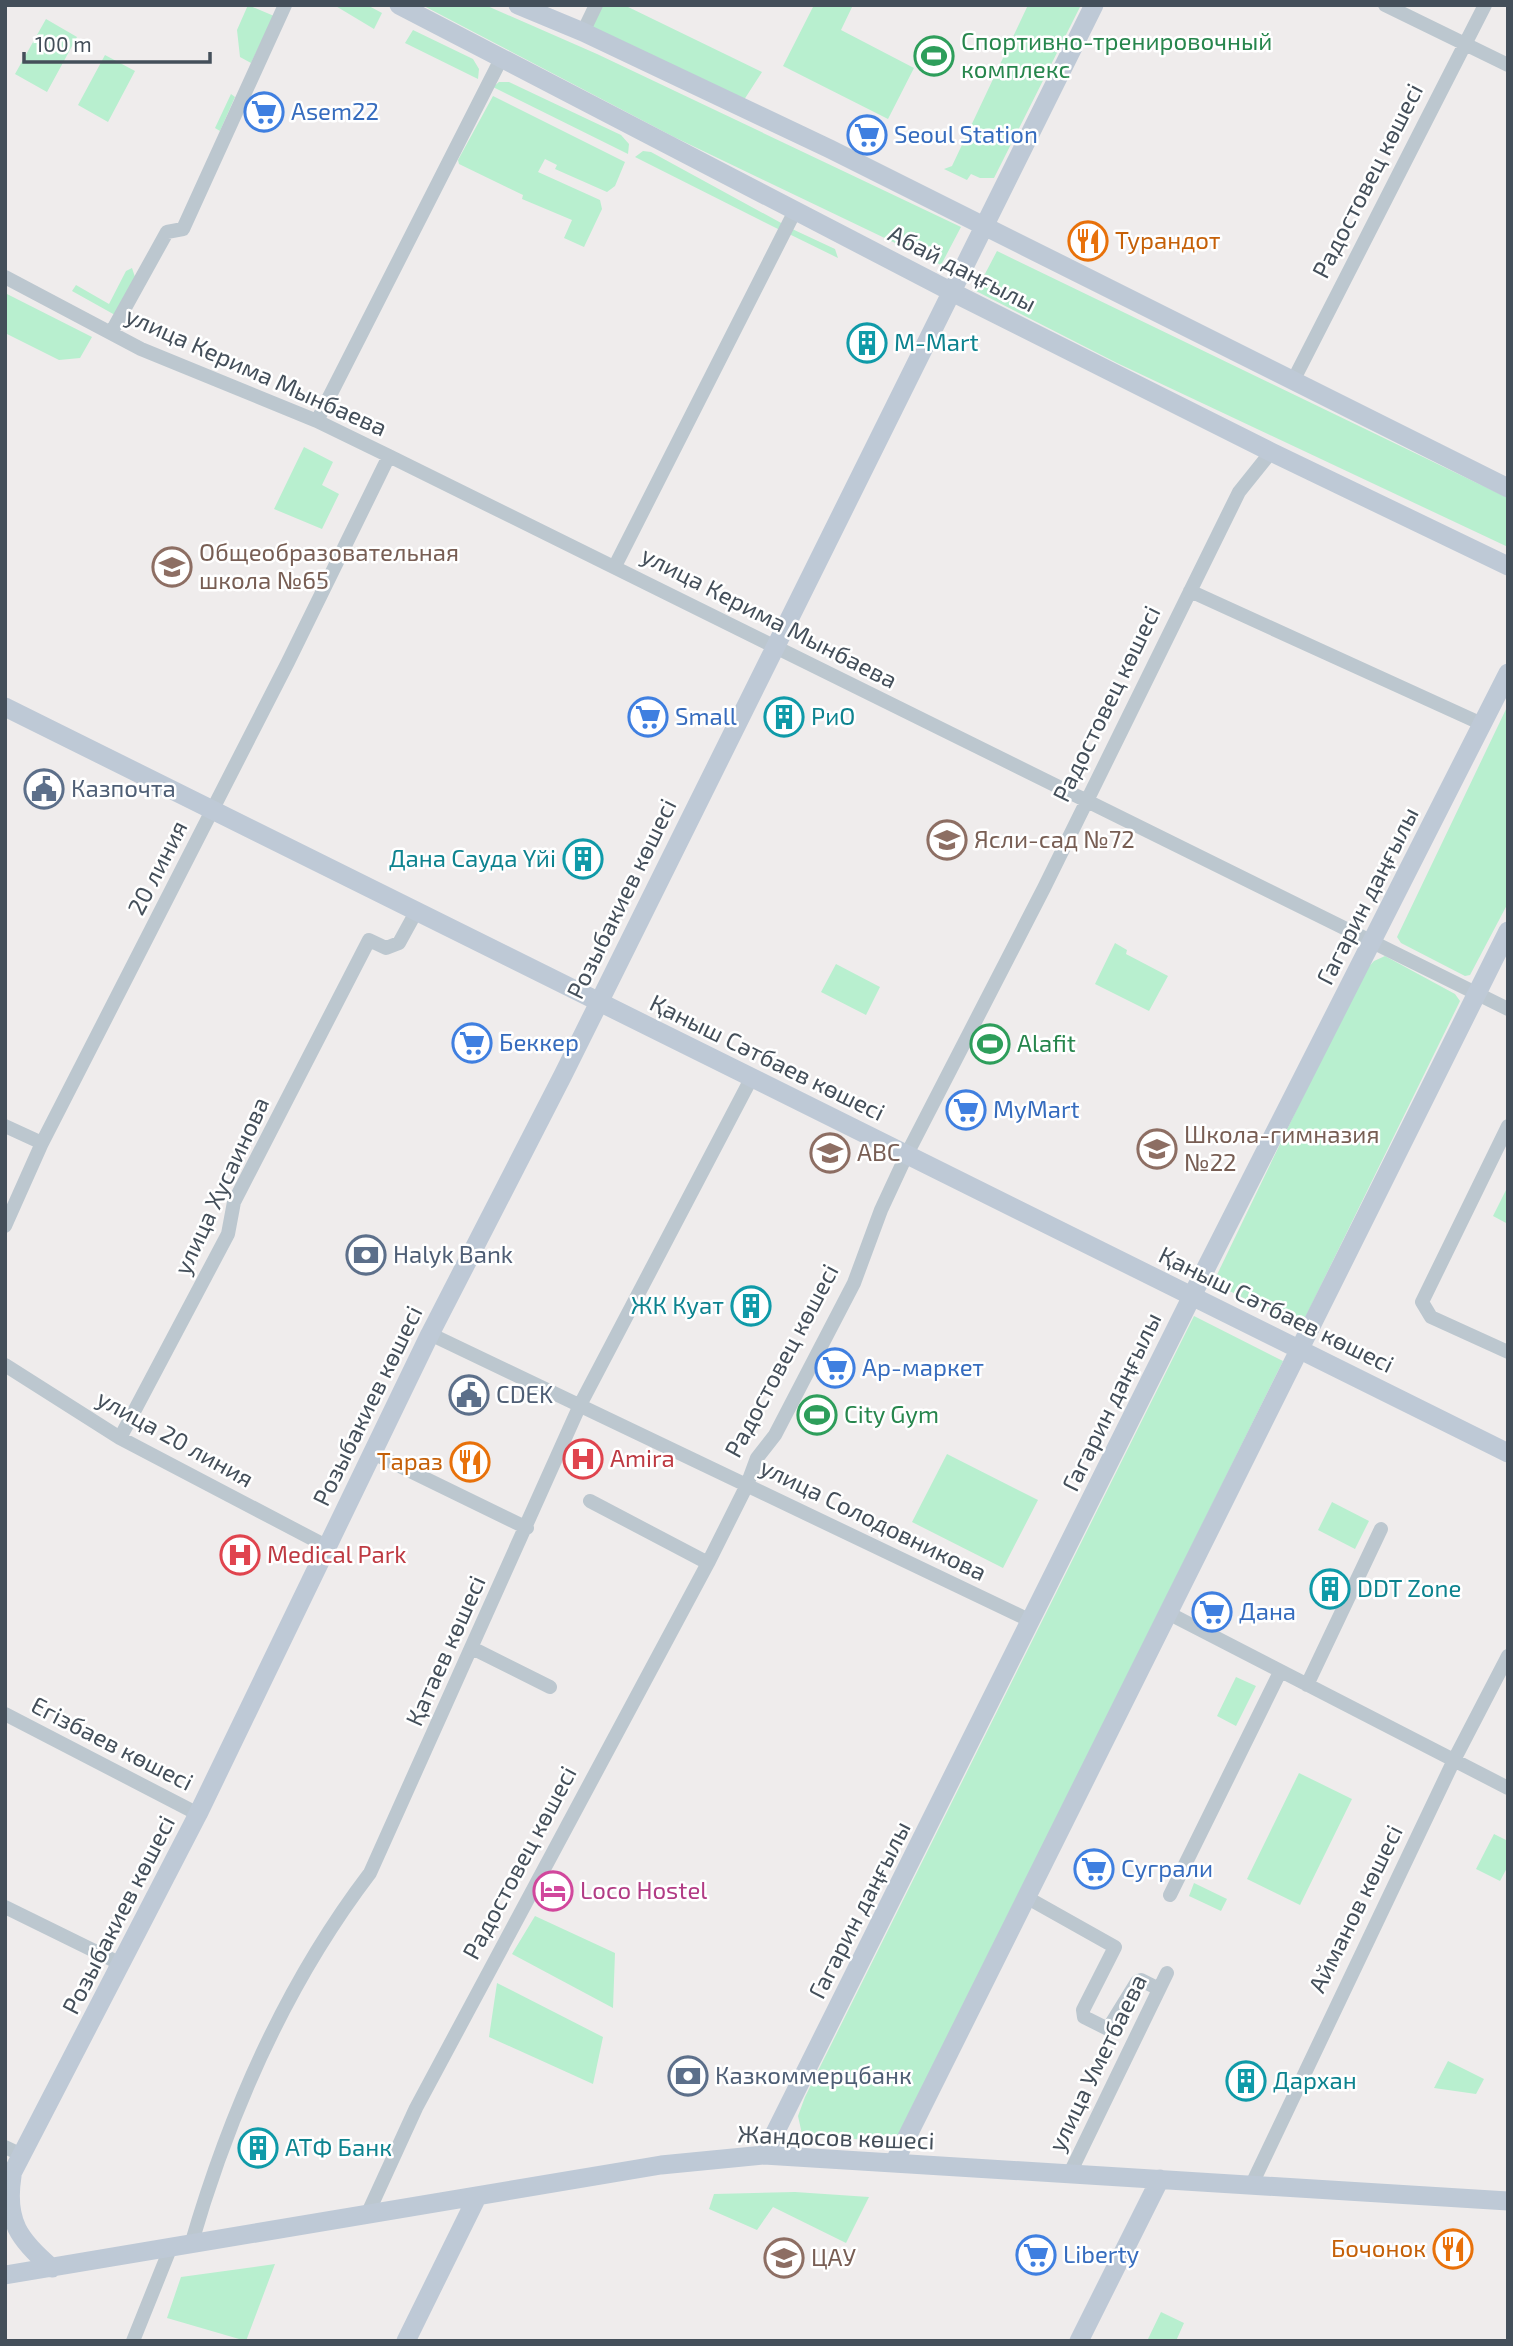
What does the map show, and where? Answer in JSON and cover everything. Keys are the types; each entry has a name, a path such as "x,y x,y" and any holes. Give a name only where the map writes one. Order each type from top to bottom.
{"main road":[{"name":"Абай даңғылы","path":"399,5 952,292 1270,452 1508,566"},
{"name":"Абай даңғылы","path":"519,5 583,32 830,149 1508,488"},
{"path":"952,292 1094,5"},
{"name":"Розыбакиев көшесі","path":"11,2165 121,1964 198,1814 430,1335 952,292"},
{"name":"Гагарин даңғылы","path":"764,2155 1192,1295 1508,673"},
{"name":"Қаныш Сәтбаев көшесі","path":"5,707 1508,1453"},
{"path":"894,2164 1508,931"},
{"name":"Жандосов көшесі","path":"170,2249 661,2165 764,2155 1508,2201"},
{"path":"11,2165 9,2197 17,2231 28,2248 52,2268"},
{"path":"1079,2341 1160,2179"},
{"path":"406,2341 477,2197"},
{"path":"5,2275 170,2249"}],"street":[{"path":"111,333 167,232 183,229 285,5"},
{"path":"583,32 596,5"},
{"path":"1385,5 1508,65"},
{"name":"Радостовец көшесі","path":"1294,379 1485,5"},
{"path":"317,421 501,59"},
{"path":"615,566 795,211"},
{"name":"улица Керима Мынбаева","path":"5,277 141,349 317,421 615,566 1087,801 1374,940 1508,1009"},
{"name":"Радостовец көшесі","path":"367,2215 416,2108 708,1563 747,1485 757,1458 775,1435 854,1283 881,1210 906,1154 1087,801 1239,492 1270,452"},
{"name":"20 линия","path":"5,1226 42,1143 213,810 389,456"},
{"path":"1190,591 1482,724"},
{"name":"улица Хусаинова","path":"120,1438 228,1234 234,1202 369,940 386,948 399,943 416,912"},
{"name":"Қатаев көшесі","path":"191,2245 208,2187 236,2114 271,2036 332,1922 370,1872 527,1528 580,1405 752,1077"},
{"path":"5,1126 42,1143"},
{"path":"1508,1126 1422,1302 1431,1317 1508,1352"},
{"name":"улица Солодовникова","path":"430,1335 1031,1621"},
{"name":"улица 20 линия","path":"5,1365 120,1438 327,1546"},
{"path":"373,1453 527,1528"},
{"path":"590,1501 708,1563"},
{"path":"1307,1685 1381,1529"},
{"path":"1168,1613 1508,1788"},
{"path":"472,1648 550,1687"},
{"name":"Айманов көшесі","path":"1252,2184 1454,1760 1508,1656"},
{"path":"1170,1895 1280,1672"},
{"name":"Егізбаев көшесі","path":"5,1714 198,1814"},
{"path":"1027,1897 1115,1947 1083,2010 1084,2017 1108,2029 1137,1982 1141,1980 1159,1989"},
{"path":"5,1907 121,1964"},
{"name":"улица Уметбаева","path":"1070,2173 1167,1973"},
{"path":"133,2341 170,2249"}],"green space":[{"path":"248,5 274,16 251,63 240,57 237,30"},
{"path":"334,5 367,5 382,13 374,29"},
{"path":"422,5 485,5 597,54 961,227 941,265 674,137"},
{"path":"603,5 624,5 762,72 742,103 591,33 592,23"},
{"path":"814,5 853,5 841,30 914,68 888,119 783,66"},
{"path":"1028,5 1081,5 994,178 980,178 971,174 967,180 944,169 952,166"},
{"path":"46,19 77,37 47,92 15,74"},
{"path":"413,30 473,59 479,69 478,79 405,43"},
{"path":"105,55 135,71 108,122 78,105"},
{"path":"499,82 509,82 621,135 629,144 628,154 493,87"},
{"path":"231,94 235,97 220,131 215,128"},
{"path":"493,96 625,162 615,186 607,192 555,169 557,165 545,159 538,172 600,200 602,209 584,247 564,238 572,220 522,199 523,195 459,164 458,160"},
{"path":"643,151 651,152 783,224 780,230 635,157"},
{"path":"790,228 835,249 838,258 787,233"},
{"path":"997,251 1508,498 1508,547 1117,363 976,291"},
{"path":"132,268 135,277 115,315 72,291 76,285 109,304 126,271"},
{"path":"5,293 92,337 80,358 59,360 5,333"},
{"path":"304,447 333,462 322,485 339,494 322,529 274,509"},
{"path":"1508,705 1508,903 1470,975 1465,976 1401,943 1397,937"},
{"path":"1115,943 1127,950 1126,954 1168,976 1149,1011 1095,984"},
{"path":"1385,956 1455,994 1460,1001 1301,1326 1213,1283 1362,974 1374,961"},
{"path":"836,964 880,987 866,1015 821,992"},
{"path":"1508,1186 1508,1224 1493,1216"},
{"path":"1194,1316 1283,1361 907,2121 895,2139 887,2142 802,2134 798,2116 805,2097"},
{"path":"947,1454 1038,1500 1003,1568 912,1522"},
{"path":"1332,1502 1369,1521 1355,1549 1318,1530"},
{"path":"1236,1677 1256,1686 1236,1726 1217,1716"},
{"path":"1299,1773 1352,1799 1300,1905 1247,1879"},
{"path":"1494,1834 1508,1841 1508,1866 1500,1881 1476,1869"},
{"path":"1194,1883 1227,1899 1221,1911 1189,1896"},
{"path":"535,1916 615,1953 613,2008 512,1954"},
{"path":"497,1983 603,2037 593,2084 489,2037"},
{"path":"1448,2061 1484,2079 1476,2094 1434,2088"},
{"path":"795,2192 869,2197 846,2243 773,2207 757,2230 709,2209 714,2194"},
{"path":"275,2264 246,2341 167,2318 181,2277"},
{"path":"1161,2312 1184,2323 1176,2341 1148,2339"}],"place":[{"name":"Спортивно-тренировочный комплекс","path":"934,56"},
{"name":"Asem22","path":"264,112"},
{"name":"Seoul Station","path":"867,135"},
{"name":"Турандот","path":"1088,241"},
{"name":"M-Mart","path":"867,343"},
{"name":"Общеобразовательная школа №65","path":"172,567"},
{"name":"Small","path":"648,717"},
{"name":"РиО","path":"784,717"},
{"name":"Казпочта","path":"44,789"},
{"name":"Ясли-сад №72","path":"947,840"},
{"name":"Дана Сауда Үйі","path":"583,859"},
{"name":"Беккер","path":"472,1043"},
{"name":"Alafit","path":"990,1044"},
{"name":"MyMart","path":"966,1110"},
{"name":"Школа-гимназия №22","path":"1157,1149"},
{"name":"ABC","path":"830,1153"},
{"name":"Halyk Bank","path":"366,1255"},
{"name":"ЖК Куат","path":"751,1306"},
{"name":"Ар-маркет","path":"835,1368"},
{"name":"CDEK","path":"469,1395"},
{"name":"City Gym","path":"817,1415"},
{"name":"Amira","path":"583,1459"},
{"name":"Тараз","path":"470,1462"},
{"name":"Medical Park","path":"240,1555"},
{"name":"DDT Zone","path":"1330,1589"},
{"name":"Дана","path":"1212,1612"},
{"name":"Суграли","path":"1094,1869"},
{"name":"Loco Hostel","path":"553,1891"},
{"name":"Казкоммерцбанк","path":"688,2076"},
{"name":"Дархан","path":"1246,2081"},
{"name":"АТФ Банк","path":"258,2148"},
{"name":"Бочонок","path":"1453,2249"},
{"name":"Liberty","path":"1036,2255"},
{"name":"ЦАУ","path":"784,2258"}]}
